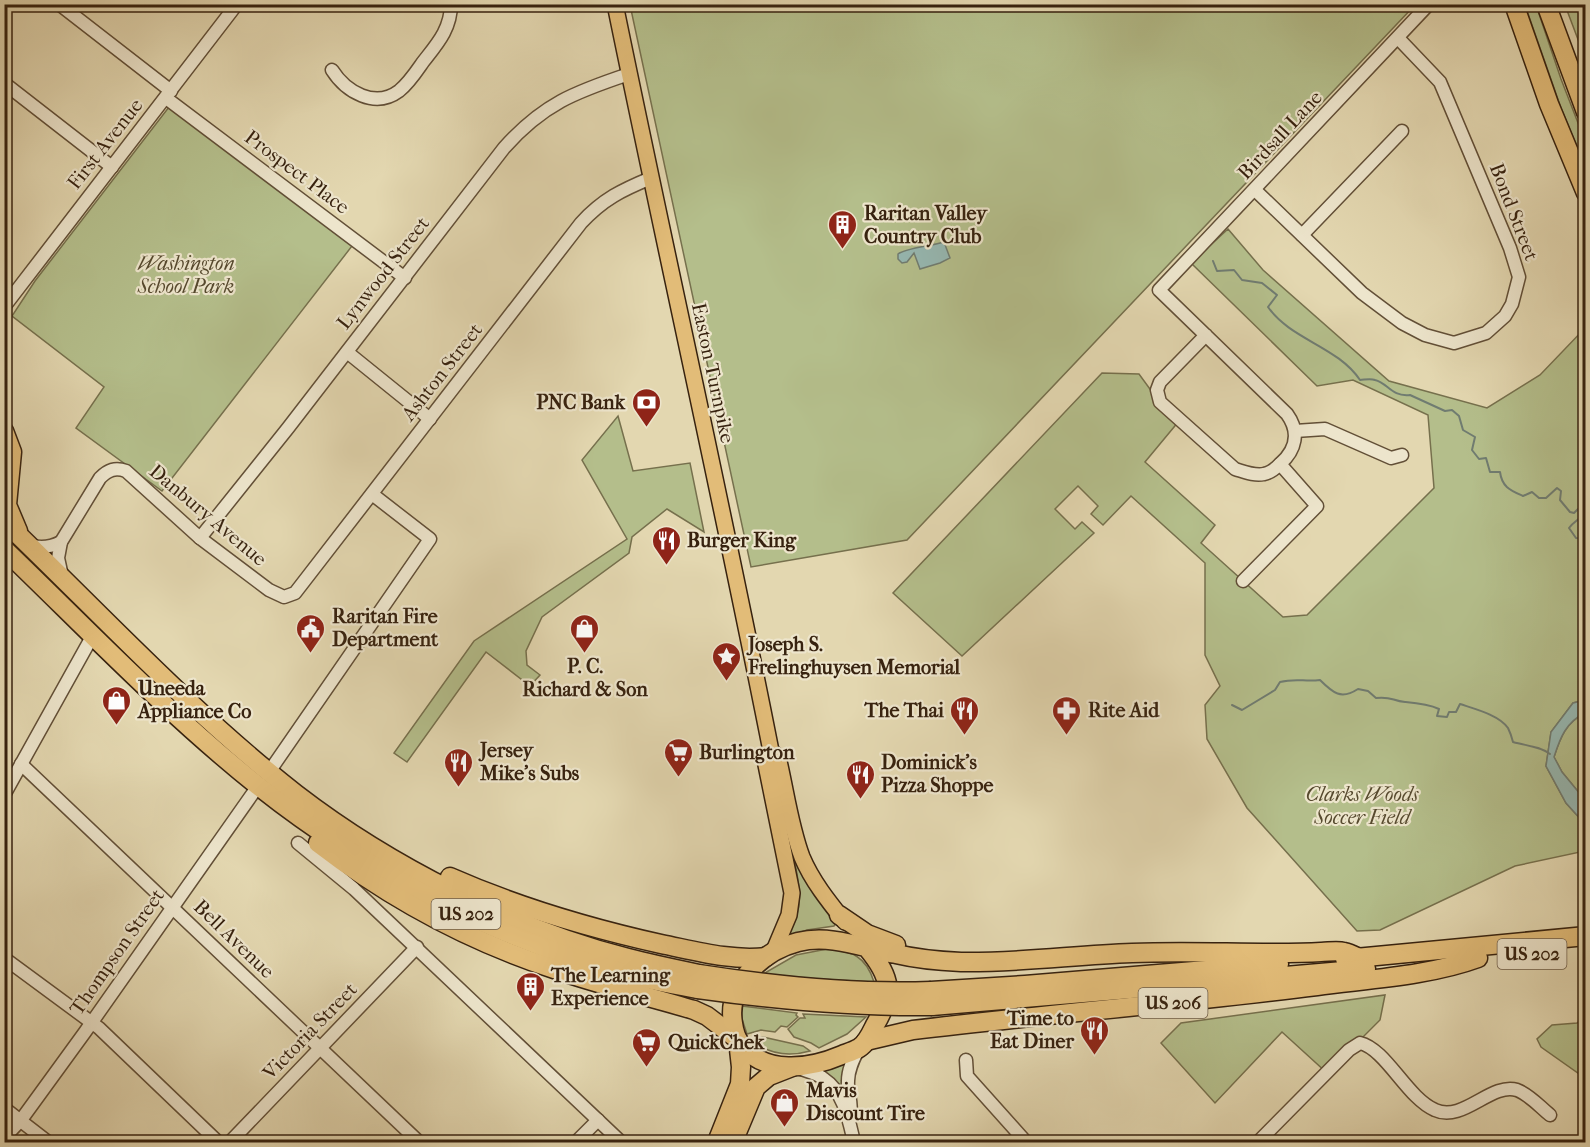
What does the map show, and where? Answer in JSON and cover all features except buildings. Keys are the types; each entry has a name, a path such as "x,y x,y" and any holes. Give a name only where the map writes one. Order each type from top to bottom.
{"highway":[{"path":"1514,4 1549,104 1586,193"},
{"path":"1546,4 1586,112"},
{"path":"4,431 12,452 7,505 25,540"},
{"name":"US 202","path":"4,521 220,731 263,779 411,869 511,917 554,935 698,982"},
{"name":"US 202","path":"4,549 170,709 263,779 351,851 404,884 448,906 536,944 604,967 819,1004 891,1007 1025,986 1586,936"},
{"path":"263,779 275,808 336,857 394,896 471,936 552,969 694,1010 707,1016 737,1039"},
{"path":"328,817 388,849 456,879 561,918 613,933 698,952 741,958 770,955"},
{"path":"839,915 867,934 891,944 936,952 1019,953 1034,958"},
{"path":"717,1143 740,1084 741,1067 731,1011 735,992 748,974 770,955 793,944 819,939 921,959 963,962 1133,953 1342,951 1358,957"},
{"path":"863,1045 885,1009 888,988 882,969 868,948"},
{"name":"US 202","path":"931,999 1068,996 1586,948"},
{"name":"US 206","path":"733,1143 756,1088 769,1076 794,1067 814,1065 863,1045 913,1030 1261,993 1454,967 1478,958"},
{"name":"US 206","path":"737,1039 745,1049 768,1063 794,1067"}],"main road":[{"name":"Easton Turnpike","path":"615,4 771,751 778,757 797,842 803,858 821,892 868,948"},
{"name":"Easton Turnpike","path":"770,955 789,915 792,893 765,760 771,751"}],"street":[{"name":"Prospect Place","path":"59,4 169,94 405,278"},
{"path":"332,70 338,79 362,96 373,99 386,98 398,92 447,29 451,17 451,4"},
{"name":"Birdsall Lane","path":"1206,335 1159,290 1429,4"},
{"name":"First Avenue","path":"4,307 169,94 230,7"},
{"name":"Bond Street","path":"1255,190 1362,293 1402,323 1454,343 1486,333 1505,316 1512,304 1518,277 1510,248 1446,94 1436,76 1398,38"},
{"name":"Lynwood Street","path":"200,538 521,129 560,100 581,90 629,74"},
{"path":"4,83 112,167"},
{"path":"1302,235 1402,131"},
{"name":"Ashton Street","path":"274,594 288,597 298,590 588,216 610,196 651,178"},
{"path":"1206,335 1287,414 1293,423 1295,431 1293,447 1280,464 1265,474 1251,474 1235,469 1160,402 1157,390 1160,382 1206,335"},
{"path":"347,352 430,419"},
{"path":"1295,431 1325,429 1384,456 1391,458 1402,455"},
{"path":"1243,581 1317,506 1280,464"},
{"name":"Danbury Avenue","path":"61,542 100,478 109,470 117,468 126,471 200,538 274,594"},
{"name":"Thompson Street","path":"4,1138 21,1120 92,1022 430,540 372,494"},
{"path":"25,540 37,547 46,547 61,542 58,558 62,576"},
{"path":"4,795 93,635"},
{"name":"Bell Avenue","path":"21,764 419,1143"},
{"path":"298,843 354,889 417,947 621,1143"},
{"name":"Victoria Street","path":"230,1143 417,947"},
{"path":"4,958 92,1022 218,1143"},
{"path":"1264,1140 1349,1050 1360,1043 1369,1047 1422,1102 1436,1111 1448,1112 1462,1109 1507,1089 1521,1092 1550,1115"},
{"path":"849,1119 852,1109 848,1079 851,1065 863,1045"},
{"path":"966,1060 967,1076 1026,1143"},
{"path":"794,1067 818,1075 830,1084 839,1096 849,1119 854,1143"},
{"path":"4,1108 48,1143"},
{"path":"576,1143 598,1120"}],"green space":[{"path":"630,5 1415,5 907,540 751,567"},
{"path":"1525,5 1536,5 1585,141 1585,166 1561,108"},
{"path":"1565,5 1582,5 1585,14 1585,58"},
{"name":"Washington School Park","path":"169,107 352,246 162,491 76,428 104,387 12,316 35,281"},
{"name":"Clarks Woods Soccer Field","path":"1228,229 1263,270 1389,381 1487,408 1540,375 1585,328 1585,700 1573,703 1551,732 1546,766 1566,803 1585,824 1585,851 1515,866 1380,930 1357,931 1247,808 1207,739 1205,705 1220,686 1205,655 1205,563 1131,496 1103,525 1091,514 1098,506 1078,486 1055,509 1075,529 1082,522 1094,533 962,656 893,593 1102,373 1139,374 1155,396 1179,421 1145,462 1215,525 1201,543 1283,617 1307,615 1434,488 1428,415 1353,380 1317,386 1191,263"},
{"path":"618,416 633,471 690,463 704,532 667,509 632,537 629,553 542,617 526,651 527,665 540,675 530,686 486,652 407,762 394,753 474,641 627,539 582,460"},
{"path":"1585,713 1585,800 1562,772 1554,757 1568,726"},
{"path":"792,849 836,923 834,926 807,930 789,936 799,903"},
{"path":"827,949 844,951 857,956 867,966 874,982 763,974 796,955"},
{"path":"1385,995 1380,1020 1327,1073 1282,1032 1215,1103 1161,1043 1181,1023"},
{"path":"742,1006 797,1013 798,1017 787,1027 781,1026 775,1032 761,1030 747,1034 742,1019"},
{"path":"803,1014 866,1017 847,1034 819,1048 794,1037 788,1029 800,1018 805,1018"},
{"path":"1585,1018 1585,1078 1541,1047 1537,1039 1552,1025 1577,1023"},
{"path":"763,1037 803,1046 810,1051 780,1054 767,1050 754,1042"},
{"path":"847,1060 841,1090 824,1073 825,1069"}],"water":[{"path":"944,242 950,258 940,263 920,269 914,253 907,262 902,263 898,259 898,254 902,252"},
{"path":"1585,700 1585,713 1568,726 1554,757 1562,772 1585,800 1585,824 1566,803 1546,766 1551,732 1573,703"}],"waterway":[{"path":"1213,261 1217,271 1234,270 1242,280 1262,283 1277,295 1268,307 1278,318 1289,328 1339,359 1360,380 1375,380 1398,394 1410,395 1445,411 1452,410 1459,416 1463,430 1475,437 1472,450 1479,459 1486,458 1490,472 1500,472 1505,485 1511,490 1523,496 1532,492 1539,498 1546,498 1557,488 1561,491 1560,500 1570,512 1574,513 1578,509 1584,513 1569,528 1576,538 1586,539"},
{"path":"1232,705 1242,710 1275,690 1280,682 1320,680 1338,694 1347,694 1358,689 1368,691 1376,698 1389,698 1435,707 1439,709 1437,716 1447,717 1449,712 1456,712 1460,704 1473,708 1504,723 1513,742 1550,754"}],"place":[{"name":"Raritan Valley Country Club","path":"843,250"},
{"name":"PNC Bank","path":"646,428"},
{"name":"Burger King","path":"666,566"},
{"name":"Raritan Fire Department","path":"311,654"},
{"name":"P. C. Richard & Son","path":"585,654"},
{"name":"Joseph S. Frelinghuysen Memorial","path":"727,682"},
{"name":"Uneeda Appliance Co","path":"117,726"},
{"name":"The Thai","path":"965,736"},
{"name":"Rite Aid","path":"1067,736"},
{"name":"Burlington","path":"678,778"},
{"name":"Jersey Mike's Subs","path":"459,788"},
{"name":"Dominick's Pizza Shoppe","path":"860,800"},
{"name":"The Learning Experience","path":"530,1012"},
{"name":"Time to Eat Diner","path":"1095,1056"},
{"name":"QuickChek","path":"647,1068"},
{"name":"Mavis Discount Tire","path":"785,1128"}]}
